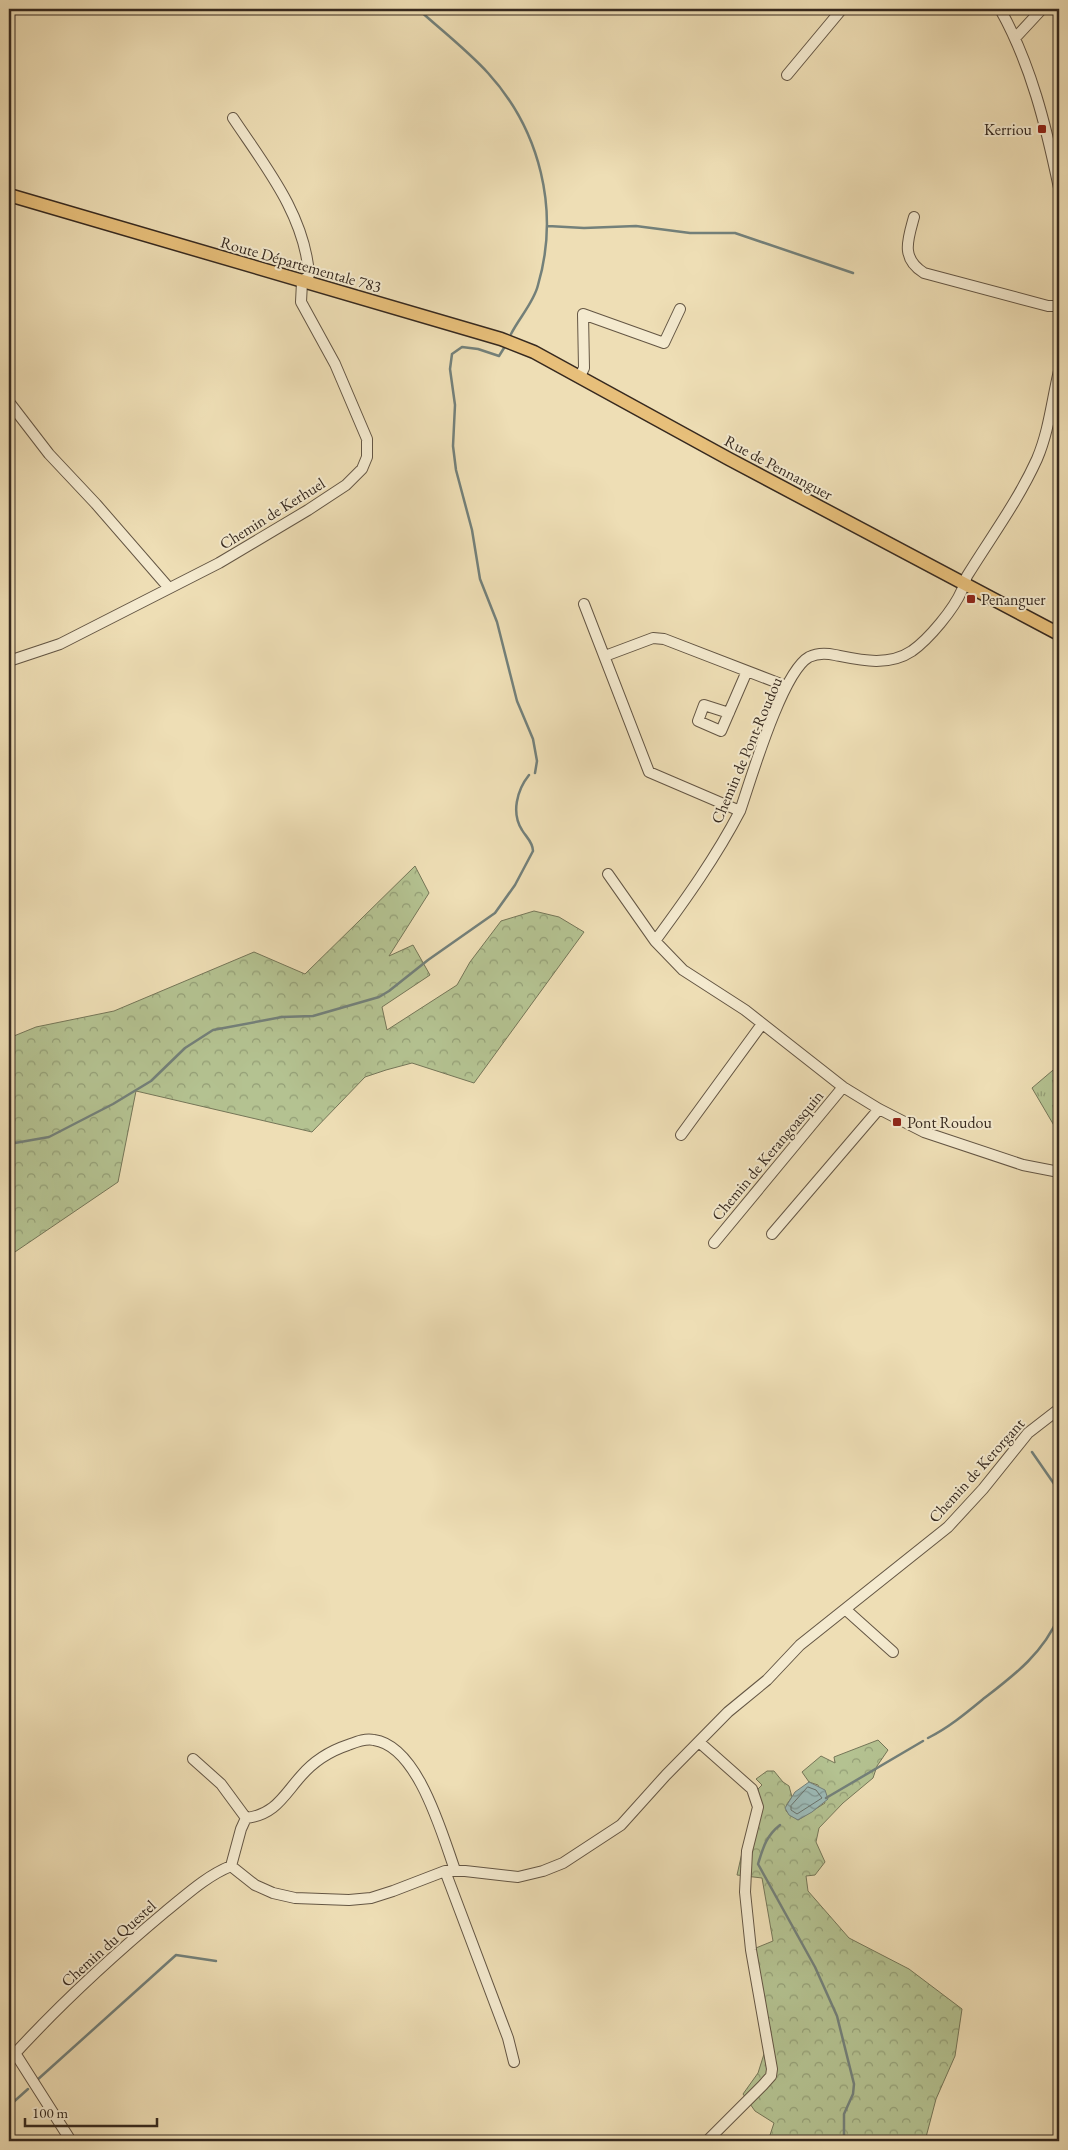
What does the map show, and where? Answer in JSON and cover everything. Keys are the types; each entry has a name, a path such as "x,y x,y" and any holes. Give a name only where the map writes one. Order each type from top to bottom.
{"main road":[{"name":"Route Départementale 783","path":"9,195 502,339 534,352 580,376"},
{"name":"Rue de Pennanguer","path":"580,376 729,459 1059,634"}],"street":[{"path":"787,75 842,9"},
{"path":"1000,9 1016,37 1048,138 1059,188"},
{"path":"1016,37 1042,9"},
{"name":"Chemin de Kerhuel","path":"9,661 60,644 248,547 346,485 362,469 367,457 367,439 342,381 301,302 302,282 309,275 308,252 284,194 233,118"},
{"path":"1048,138 1059,136"},
{"path":"914,216 906,245 916,268 924,273 1048,306 1059,306"},
{"path":"580,376 584,368 583,314 664,343 680,309"},
{"name":"Chemin de Pont-Roudou","path":"655,941 716,854 740,811 786,686 808,657 824,653 871,662 911,652 935,628 955,602 1005,519 1037,458 1047,427 1059,371"},
{"path":"9,402 49,454 96,504 169,588"},
{"path":"584,604 649,772 740,811"},
{"path":"605,656 653,638 664,639 786,686"},
{"path":"729,713 747,671"},
{"name":"Chemin de Kerangoasquin","path":"608,874 655,941 683,970 731,1000 843,1087 878,1109 938,1137 1023,1165 1059,1172"},
{"path":"682,1135 762,1024"},
{"name":"Chemin de Kerangoasquin","path":"714,1242 843,1087"},
{"path":"772,1234 878,1109"},
{"name":"Chemin de Kerorgant","path":"699,1742 743,1699 767,1680 800,1645 948,1527 984,1489 1028,1434 1059,1409"},
{"path":"845,1609 893,1652"},
{"path":"743,1699 746,1688"},
{"path":"246,1818 256,1817 272,1810 281,1802 301,1776 329,1753 352,1743 374,1740 391,1747 419,1779 508,2038 514,2062"},
{"path":"246,1818 231,1866 256,1885 273,1893 294,1898 335,1900 371,1898 450,1871 518,1877 543,1871 564,1863 621,1825 699,1742 752,1790 758,1807 747,1851 745,1892 751,1950 772,2069 771,2076 763,2085 707,2141"},
{"path":"193,1759 221,1784 246,1818"},
{"name":"Chemin du Questel","path":"12,2056 78,1990 143,1930 213,1875 231,1866"},
{"path":"12,2056 71,2141"}],"green space":[{"path":"415,866 429,893 389,956 413,945 430,975 382,1007 387,1030 457,985 470,962 501,921 534,911 559,917 584,932 474,1083 412,1063 386,1070 365,1077 312,1132 136,1091 118,1182 9,1256 9,1038 36,1027 114,1011 254,952 305,974"},
{"path":"1059,1065 1059,1134 1032,1088"},
{"path":"878,1740 888,1750 877,1766 873,1778 843,1803 819,1828 816,1842 825,1862 815,1875 806,1876 808,1891 849,1938 909,1969 962,2009 955,2056 936,2099 925,2141 768,2141 774,2123 755,2111 743,2094 758,2073 771,2032 751,1950 773,1941 762,1878 737,1875 746,1835 761,1804 758,1789 762,1785 756,1779 767,1771 774,1771 789,1786 792,1797 787,1804 786,1811 798,1820 825,1803 818,1785 809,1782 802,1772 821,1756 835,1763 834,1757"}],"water":[{"path":"809,1782 825,1790 828,1799 798,1820 789,1815 785,1808 795,1792"}],"waterway":[{"path":"418,9 463,48 488,73 506,95 521,120 541,172 546,200 547,228 544,257 536,291 511,334"},
{"path":"548,226 584,228 636,226 690,233 735,233 853,273"},
{"path":"504,348 499,356 478,349 462,347 452,354 450,369 455,405 453,446 456,470 472,530 480,579 497,622 517,701 533,739 537,761 535,773"},
{"path":"9,1144 49,1137 113,1104 151,1081 185,1048 213,1030 282,1017 313,1016 379,997 389,991 428,960 495,913 515,885 533,851 531,842 519,823 516,809 521,788 529,775"},
{"path":"1032,1452 1059,1491"},
{"path":"928,1738 963,1716 1026,1663 1045,1642 1059,1616"},
{"path":"826,1798 923,1741"},
{"path":"780,1825 768,1838 758,1864 815,1967 837,2016 854,2084 853,2094 844,2114 844,2141"},
{"path":"36,2081 176,1955 216,1961"},
{"path":"9,2106 28,2089"}],"place":[{"name":"Kerriou","path":"1042,129"},
{"name":"Penanguer","path":"971,599"},
{"name":"Pont Roudou","path":"897,1122"}]}
